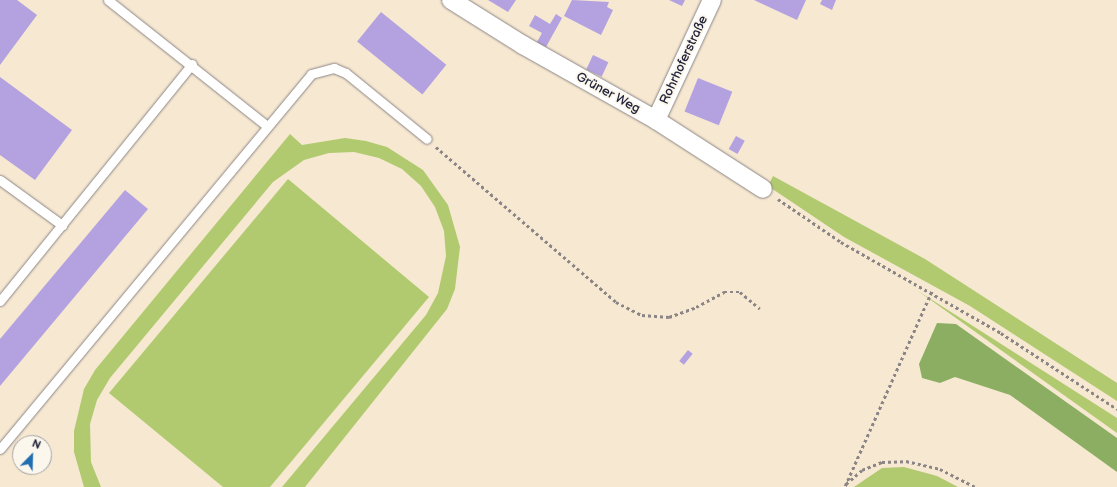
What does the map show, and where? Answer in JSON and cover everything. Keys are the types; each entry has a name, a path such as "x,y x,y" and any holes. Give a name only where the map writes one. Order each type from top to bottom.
{"street":[{"name":"Grüner Weg","path":"451,0 523,45 656,120 763,189"},
{"name":"Rohrhoferstraße","path":"656,120 712,0"}],"lane":[{"path":"108,0 192,64 267,126"},
{"path":"0,301 192,64"},
{"path":"0,449 311,74 334,68 346,74 427,139"},
{"path":"0,180 62,225"}],"path":[{"path":"427,139 616,302 642,315 669,317 696,307 724,292 740,292 760,309"},
{"path":"763,189 841,242 932,291 1117,409"},
{"path":"845,486 932,291"},
{"path":"845,486 862,470 882,462 906,461 940,469 975,487"}],"green space":[{"path":"290,134 302,145 345,138 366,141 387,147 423,170 448,205 460,247 455,289 447,309 305,487 282,487 426,315 438,293 446,256 444,231 435,207 421,186 402,169 379,158 354,152 329,153 304,160 273,182 110,378 97,400 90,424 91,462 101,487 84,487 74,452 74,431 84,389 95,370"},
{"path":"773,176 925,259 1117,383 1117,401 970,306 844,237 768,186"},
{"path":"288,179 429,297 270,487 223,487 109,393"},
{"path":"918,291 1117,418 1117,433"},
{"path":"937,323 956,324 1117,438 1117,472 1010,395 955,377 940,383 922,378 919,364"},
{"path":"904,467 937,476 958,487 854,487 882,468"}],"building":[{"path":"0,0 17,0 37,15 0,65"},
{"path":"488,0 516,0 508,12"},
{"path":"572,0 609,2 607,7 613,10 601,35 564,16"},
{"path":"669,0 685,0 682,6"},
{"path":"754,0 806,0 797,20"},
{"path":"822,0 836,0 832,10 820,4"},
{"path":"381,12 446,65 422,94 357,42"},
{"path":"556,14 562,18 546,47 537,42 542,33 529,26 535,15 550,24"},
{"path":"593,55 608,62 602,77 586,70"},
{"path":"0,77 72,130 35,180 0,155"},
{"path":"698,78 732,92 719,125 685,111"},
{"path":"736,136 745,141 737,154 729,149"},
{"path":"125,190 148,209 0,386 0,339"},
{"path":"688,350 693,354 684,365 679,361"}]}
